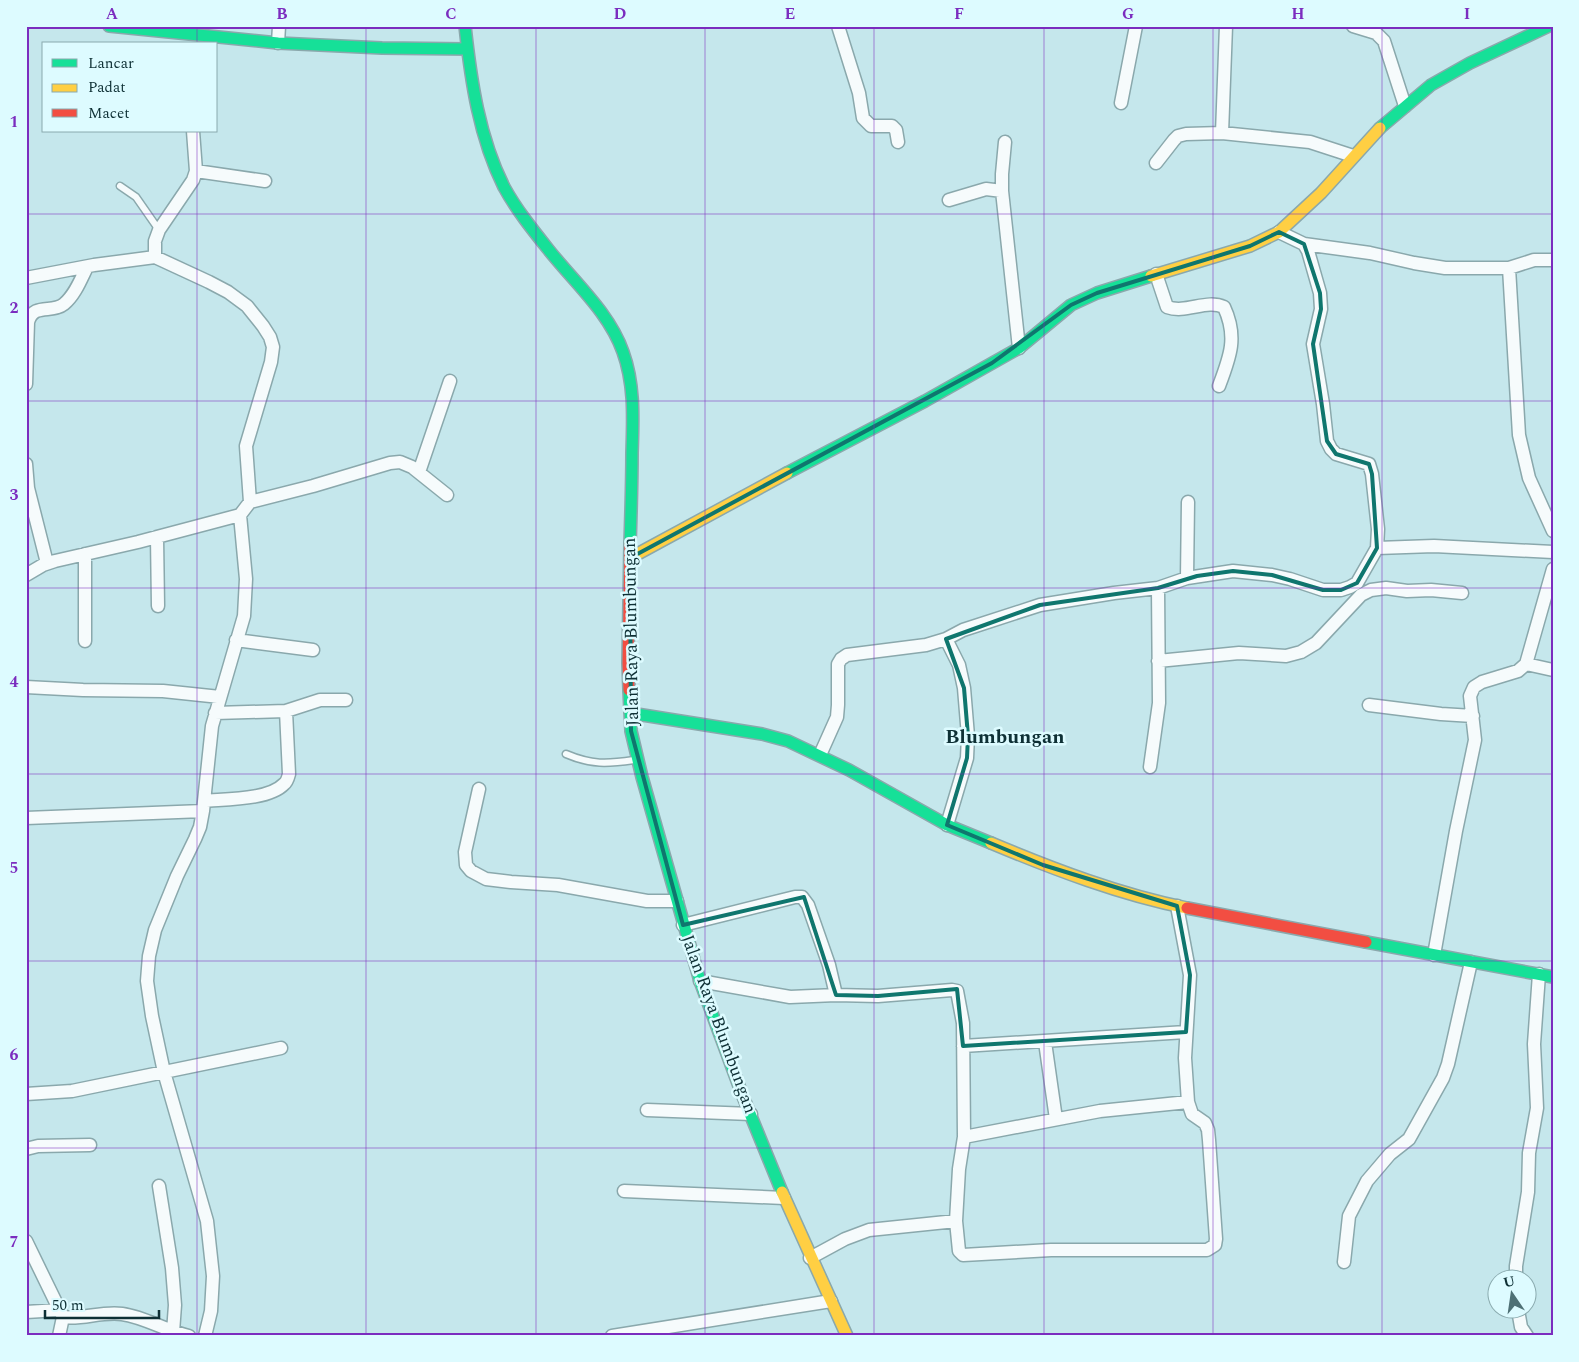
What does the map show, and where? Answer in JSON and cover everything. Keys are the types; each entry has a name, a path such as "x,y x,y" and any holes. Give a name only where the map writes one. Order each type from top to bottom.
{"street":[{"path":"110,26 201,39 382,48 467,49"},
{"path":"278,43 279,26"},
{"name":"Jalan Raya Blumbungan","path":"465,26 467,49 480,120 504,186 537,234 610,324 626,359 633,407 628,663 631,731 700,981 784,1198 847,1336"},
{"path":"838,26 859,93 863,118 871,126 892,126 896,130 898,142"},
{"path":"1120,104 1136,26"},
{"path":"1222,133 1226,26"},
{"path":"1353,26 1376,30 1384,40 1405,106"},
{"path":"630,558 837,446 925,401 1018,348 1071,305 1097,293 1250,246 1279,232 1320,193 1380,128 1431,85 1470,63 1549,26"},
{"path":"155,257 155,241 159,230 193,180 196,171 193,132"},
{"path":"1156,163 1178,136 1186,134 1222,133 1310,142 1353,156"},
{"path":"1006,142 1002,191 1018,348"},
{"path":"196,171 265,181"},
{"path":"949,200 986,189 1002,191"},
{"path":"1279,232 1304,244 1370,253 1444,268 1509,268 1534,260 1553,260"},
{"path":"820,755 837,717 838,664 840,659 847,655 926,646 946,639 963,630 1040,606 1114,593 1158,588 1187,578 1233,571 1272,575 1324,590 1341,590 1357,583 1378,548 1378,529 1371,467 1365,462 1336,454 1327,441 1313,344 1322,309 1320,293 1308,251 1304,244"},
{"path":"26,278 155,257 228,292 247,306 270,337 273,347 246,446 250,502"},
{"path":"26,384 28,322 30,316 36,311 60,307 66,302 87,267"},
{"path":"1509,268 1519,435 1529,478 1553,531"},
{"path":"1156,274 1167,307 1174,309 1215,304 1224,307 1230,319 1232,339 1231,354 1219,386"},
{"path":"420,472 450,381"},
{"path":"26,575 48,563 157,537 240,514 250,502 390,463 407,463 447,495"},
{"path":"26,464 28,488 48,563"},
{"path":"1187,578 1188,502"},
{"path":"205,1336 211,1311 213,1276 207,1221 164,1072 152,1016 147,981 149,956 155,930 177,876 196,839 204,806 212,726 244,616 246,579 240,514"},
{"path":"157,537 158,606"},
{"path":"1378,548 1434,546 1553,552"},
{"path":"85,554 85,641"},
{"path":"1434,955 1475,740 1470,696 1474,687 1482,682 1518,671 1526,664 1553,569"},
{"path":"1150,766 1158,718 1158,588"},
{"path":"1158,661 1239,653 1286,656 1300,652 1316,643 1361,595 1371,590 1386,588 1407,591 1431,590 1462,593"},
{"path":"946,639 958,665 964,688 968,736 967,758 947,825"},
{"path":"236,640 313,650"},
{"path":"1526,664 1553,670"},
{"path":"26,686 84,690 163,691 220,697"},
{"path":"215,713 286,711 320,700 346,700"},
{"path":"1369,705 1473,716"},
{"path":"26,818 204,806 276,791 286,783 289,774 286,711"},
{"path":"630,713 762,734 788,741 820,755 947,825 1044,865 1116,889 1177,906 1553,977"},
{"path":"479,789 464,852 466,865 471,871 486,879 558,885 647,902 677,901"},
{"path":"683,925 795,897 802,897 808,905 836,995"},
{"path":"700,981 790,997 878,996 955,990 958,992 963,1023 964,1137 959,1169 956,1221 959,1250 963,1255 1051,1250 1207,1250 1215,1245 1216,1239 1208,1130 1205,1123 1192,1114 1188,1102 1185,1058 1190,976 1177,906"},
{"path":"1344,1262 1349,1216 1367,1181 1390,1154 1409,1139 1443,1078 1448,1064 1471,962"},
{"path":"1516,1270 1528,1192 1529,1153 1537,1108 1534,1044 1539,974"},
{"path":"963,1046 1186,1032"},
{"path":"1045,1042 1056,1119"},
{"path":"26,1094 72,1091 281,1048"},
{"path":"964,1137 1056,1119 1139,1106 1188,1102"},
{"path":"647,1110 751,1114"},
{"path":"26,1149 38,1146 90,1145"},
{"path":"160,1186 172,1268 175,1305 173,1332"},
{"path":"624,1192 784,1198"},
{"path":"810,1258 845,1239 869,1230 956,1221"},
{"path":"26,1241 61,1314 59,1336"},
{"path":"612,1336 831,1301"},
{"path":"26,1312 120,1314 140,1318 173,1332 189,1336"},
{"path":"1520,1320 1527,1336"}],"lane":[{"path":"120,186 136,197 159,230"},
{"path":"566,754 583,761 607,764 638,760"}],"highlighted area":[{"path":"1279,232 1304,244 1320,293 1321,309 1313,344 1327,441 1336,454 1369,464 1372,474 1377,548 1357,583 1341,590 1323,590 1272,575 1233,571 1197,576 1158,588 1040,605 946,639 964,688 968,736 967,758 947,825 1043,865 1177,906 1190,975 1186,1032 963,1046 957,989 878,996 836,995 804,897 683,925 631,731 630,558 992,363 1071,305 1097,293 1250,246"}],"traffic: fast":[{"path":"109,26 278,43 382,48 467,49"},
{"path":"465,26 473,88 482,129 495,168 504,187 536,234 600,311 617,337 627,364 630,377 633,428 630,544"},
{"path":"1380,128 1431,85 1470,63 1549,26"},
{"path":"787,473 925,401 1019,348 1071,305 1097,293 1151,276"},
{"path":"629,690 631,731 642,777 700,981 742,1094 782,1192"},
{"path":"630,713 762,734 788,741 849,770 947,825 991,843"},
{"path":"1366,942 1553,977"}],"traffic: slow":[{"path":"1151,276 1250,246 1279,232 1321,193 1380,128"},
{"path":"630,558 787,473"},
{"path":"991,843 1112,889 1187,908"},
{"path":"782,1192 847,1336"}],"traffic: jam":[{"path":"629,690 630,544"},
{"path":"1187,908 1366,942"}],"district":[{"name":"Blumbungan","path":"1005,737"}]}
